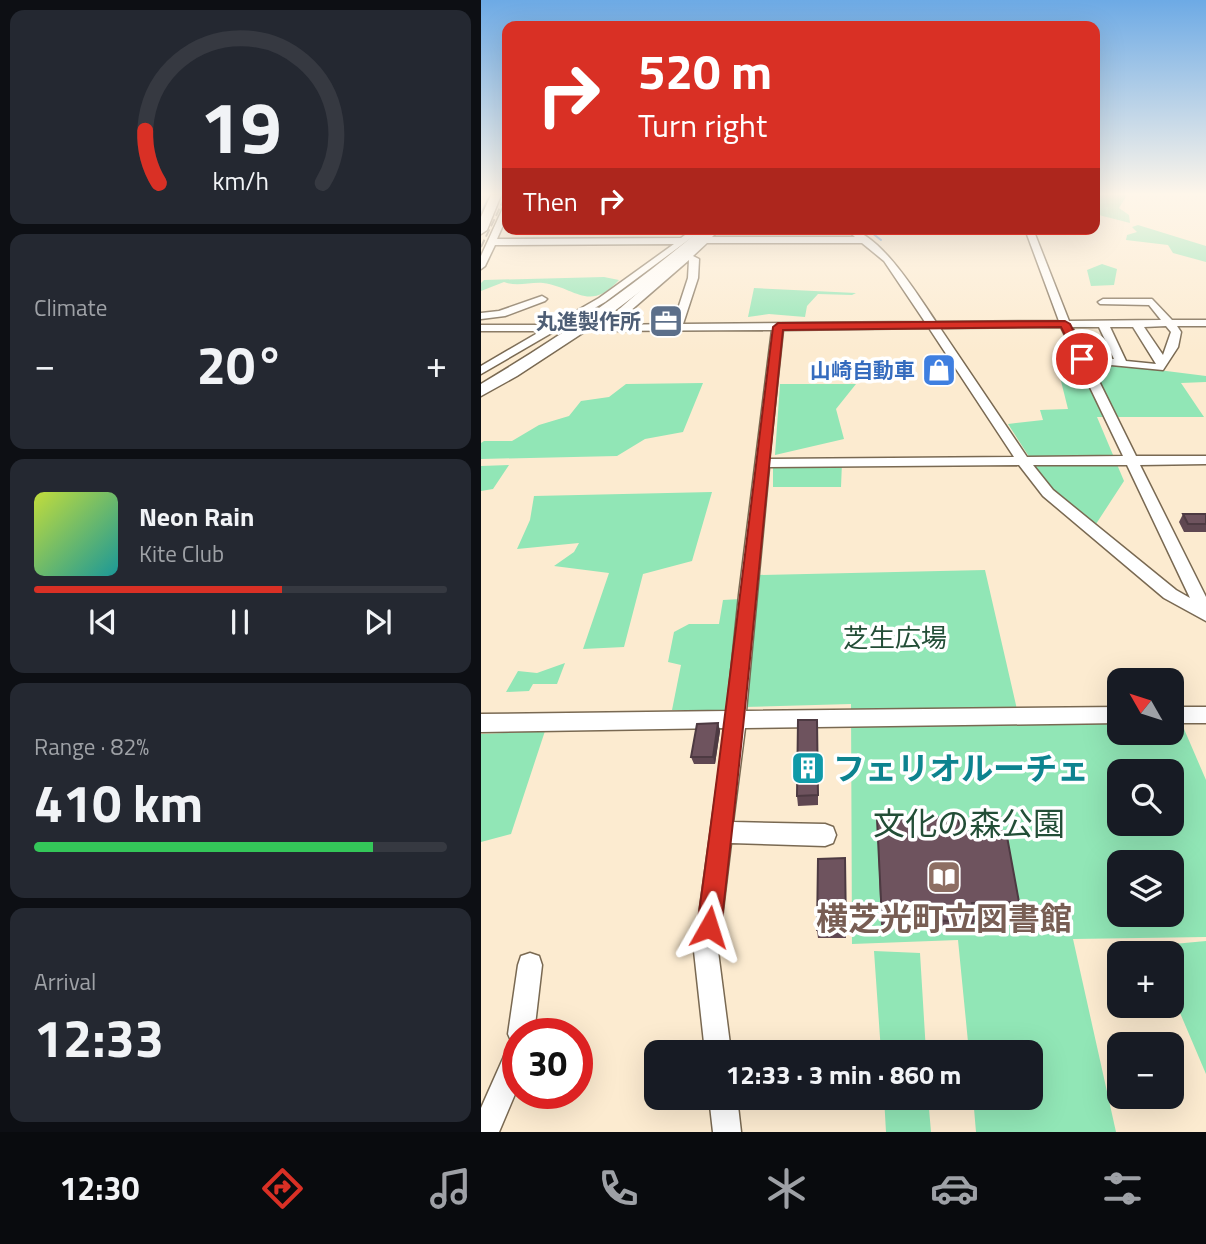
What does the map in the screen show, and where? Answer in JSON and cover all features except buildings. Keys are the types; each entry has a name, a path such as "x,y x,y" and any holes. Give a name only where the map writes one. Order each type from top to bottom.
{"highway":[{"path":"481,391 593,320 689,248"}],"street":[{"path":"481,267 490,248"},
{"path":"481,371 558,328 640,275 676,248"},
{"path":"605,327 695,248"},
{"path":"872,248 887,260 1023,461 1049,493 1170,594 1206,615"},
{"path":"1036,248 1065,324 1206,615"},
{"path":"678,327 693,278 695,259 687,257"},
{"path":"481,316 501,314 542,299"},
{"path":"1082,359 1153,369 1159,368 1169,359 1174,347 1176,332 1152,302 1103,302"},
{"path":"1116,302 1163,363"},
{"path":"588,327 1206,323"},
{"path":"1103,324 1122,364"},
{"path":"481,328 574,327"},
{"path":"717,1040 706,951 736,719 778,327"},
{"path":"763,463 1206,460"},
{"path":"481,723 1107,715"},
{"path":"1185,715 1206,715"},
{"path":"720,832 825,835"},
{"path":"523,1018 530,965"},
{"path":"485,1132 502,1092"},
{"path":"724,1110 727,1132"}],"green space":[{"path":"1170,248 1206,248 1206,262 1173,253"},
{"path":"1102,264 1117,269 1114,285 1091,286 1087,270"},
{"path":"604,277 619,280 608,290 590,297 543,283 504,282 481,291 481,283 484,280"},
{"path":"754,288 856,293 818,294 807,306 805,317 769,314 748,317"},
{"path":"1055,357 1206,376 1206,382 1181,383 1204,417 1097,417 1124,481 1096,524 1046,483 1008,424 1043,420 1040,410 1068,409"},
{"path":"703,383 683,432 645,439 617,456 481,459 481,443 484,441 512,441 539,425 569,416 581,401 609,397 626,384"},
{"path":"780,384 856,384 836,409 844,439 775,455"},
{"path":"773,462 842,462 841,487 773,487"},
{"path":"509,465 493,489 481,491 481,466"},
{"path":"712,492 692,561 643,574 624,647 583,649 609,573 554,566 574,552 579,543 517,549 530,520 534,496"},
{"name":"文化の森公園","path":"985,570 1019,718 1107,716 1107,746 1185,746 1185,731 1206,780 1206,937 1073,939 1107,1092 1107,1109 1111,1109 1116,1132 976,1132 974,1110 1043,1110 1043,1040 968,1040 958,940 852,944 851,704 744,707 758,575"},
{"path":"741,599 727,710 672,710 681,665 668,662 674,632 689,624 719,624 723,600"},
{"path":"565,663 557,684 533,684 529,691 506,692 518,671 537,673"},
{"path":"545,731 511,834 481,842 481,734"},
{"path":"1206,941 1206,1074 1182,1018 1184,943"},
{"path":"874,951 920,953 925,1040 880,1040"},
{"path":"885,1110 929,1110 931,1132 886,1132"}],"place":[{"name":"丸進製作所","path":"666,321"},
{"name":"山崎自動車","path":"939,370"},
{"name":"フェリオルーチェ","path":"808,768"},
{"name":"横芝光町立図書館","path":"944,877"}],"route":[{"path":"709,927 736,719 747,595 778,327 1065,324 1082,359"}],"park label":[{"name":"芝生広場","path":"895,637"}]}
